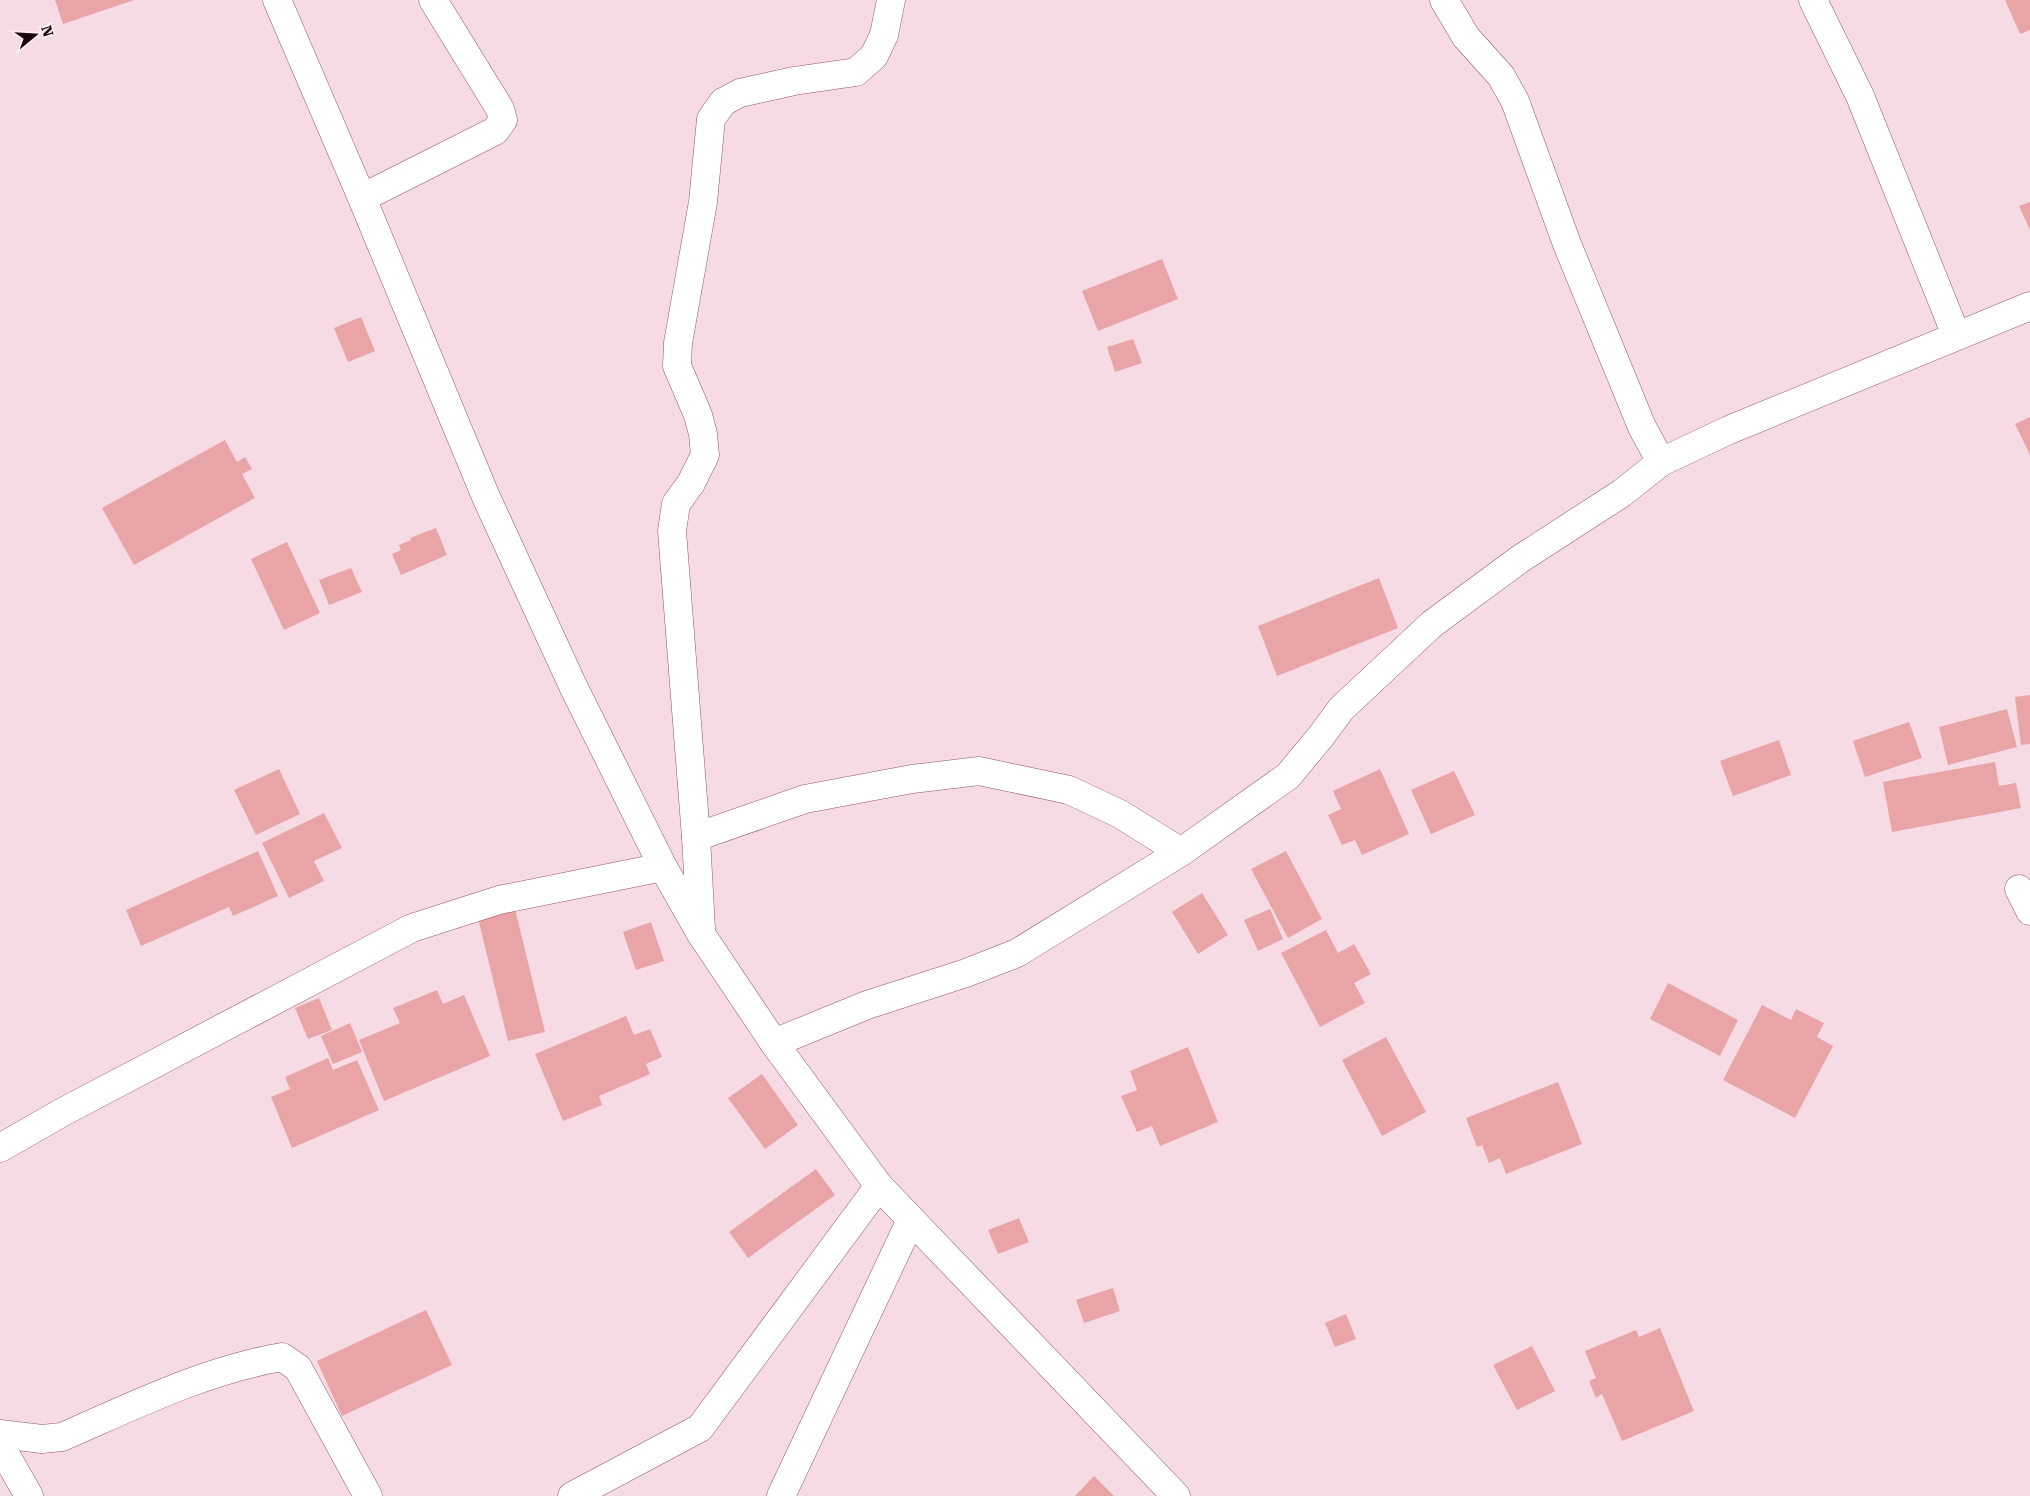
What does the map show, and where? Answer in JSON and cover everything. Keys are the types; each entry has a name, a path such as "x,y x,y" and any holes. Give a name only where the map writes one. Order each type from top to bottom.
{"street":[{"path":"277,0 362,198 486,497 574,688 662,866 701,934 774,1043 879,1186 1176,1496"},
{"path":"362,198 495,131 502,120 500,109 433,0"},
{"path":"701,934 696,837 672,532 676,504 691,483 705,455 703,434 698,415 677,366 678,344 703,202 711,119 723,102 740,93 794,81 856,72 874,56 884,35 891,0"},
{"path":"1444,0 1466,36 1501,76 1515,101 1567,244 1642,427 1661,462"},
{"path":"1813,0 1860,96 1956,335"},
{"path":"774,1043 867,1005 966,973 1018,953 1182,852 1288,776 1341,709 1432,624 1520,559 1622,493 1661,462 1729,430 2030,306"},
{"path":"696,837 805,799 912,779 979,771 1069,790 1120,814 1182,852"},
{"path":"0,1148 62,1113 412,928 499,900 662,866"},
{"path":"572,1496 700,1428 879,1186"},
{"path":"781,1496 911,1220"},
{"path":"0,1434 42,1439 62,1437 197,1379 282,1357 298,1368 368,1496"},
{"path":"0,1445 28,1496"}],"building":[{"path":"55,0 134,0 63,24"},
{"path":"2005,0 2030,0 2030,30 2020,34"},
{"path":"2030,202 2030,230 2019,206"},
{"path":"1162,259 1178,299 1098,331 1082,291"},
{"path":"361,317 375,351 348,362 334,328"},
{"path":"1133,339 1142,363 1115,372 1107,347"},
{"path":"2030,417 2030,455 2015,424"},
{"path":"225,440 237,462 245,457 252,469 242,474 255,498 134,565 102,508"},
{"path":"436,528 447,555 401,575 392,554 401,550 399,545 411,540 410,538"},
{"path":"287,542 320,613 284,630 251,559"},
{"path":"351,568 362,592 329,605 319,580"},
{"path":"1379,578 1398,628 1277,676 1258,626"},
{"path":"2030,695 2030,744 2021,745 2015,697"},
{"path":"2007,709 2017,747 1948,765 1939,727"},
{"path":"1909,722 1922,758 1865,777 1853,741"},
{"path":"1779,740 1791,775 1733,796 1720,761"},
{"path":"1995,762 1999,786 2016,783 2021,808 1892,832 1883,782"},
{"path":"279,769 300,814 256,835 234,790"},
{"path":"1380,769 1409,834 1362,855 1355,840 1342,845 1328,815 1341,809 1333,791"},
{"path":"1454,771 1475,815 1431,834 1411,790"},
{"path":"324,813 342,848 314,861 324,881 289,898 262,843"},
{"path":"258,851 278,896 233,916 229,907 141,946 126,910"},
{"path":"1286,851 1322,919 1288,938 1251,869"},
{"path":"1202,893 1228,935 1198,954 1172,912"},
{"path":"514,905 545,1032 508,1041 477,914"},
{"path":"1270,909 1283,939 1258,951 1244,920"},
{"path":"651,922 664,961 636,970 623,932"},
{"path":"1326,930 1338,953 1354,944 1371,974 1354,983 1365,1003 1320,1027 1281,953"},
{"path":"1668,983 1738,1020 1720,1056 1650,1019"},
{"path":"437,990 443,1004 464,995 490,1056 384,1101 359,1040 400,1023 393,1008"},
{"path":"319,998 332,1030 308,1039 295,1008"},
{"path":"1762,1005 1791,1020 1796,1009 1824,1023 1817,1037 1833,1046 1795,1118 1723,1080"},
{"path":"626,1016 634,1035 650,1029 662,1057 646,1064 650,1074 599,1096 602,1105 563,1121 535,1054"},
{"path":"350,1023 362,1052 333,1064 321,1036"},
{"path":"1386,1037 1426,1112 1382,1136 1342,1060"},
{"path":"1188,1047 1218,1122 1160,1146 1152,1126 1137,1132 1121,1096 1137,1090 1130,1071"},
{"path":"328,1058 333,1070 357,1060 379,1110 292,1148 271,1097 290,1089 285,1077"},
{"path":"762,1074 798,1125 765,1149 728,1098"},
{"path":"1558,1082 1582,1144 1506,1174 1500,1158 1489,1163 1482,1145 1477,1147 1466,1118"},
{"path":"816,1169 835,1195 748,1258 729,1232"},
{"path":"1019,1218 1029,1242 998,1254 988,1230"},
{"path":"1113,1288 1120,1311 1084,1323 1076,1300"},
{"path":"426,1310 452,1365 342,1416 317,1361"},
{"path":"1346,1314 1356,1339 1335,1347 1325,1323"},
{"path":"1660,1328 1694,1411 1622,1441 1602,1394 1596,1398 1589,1381 1596,1378 1585,1351 1636,1330 1639,1337"},
{"path":"1532,1346 1555,1391 1517,1410 1493,1365"},
{"path":"1094,1476 1114,1496 1075,1496"}]}
